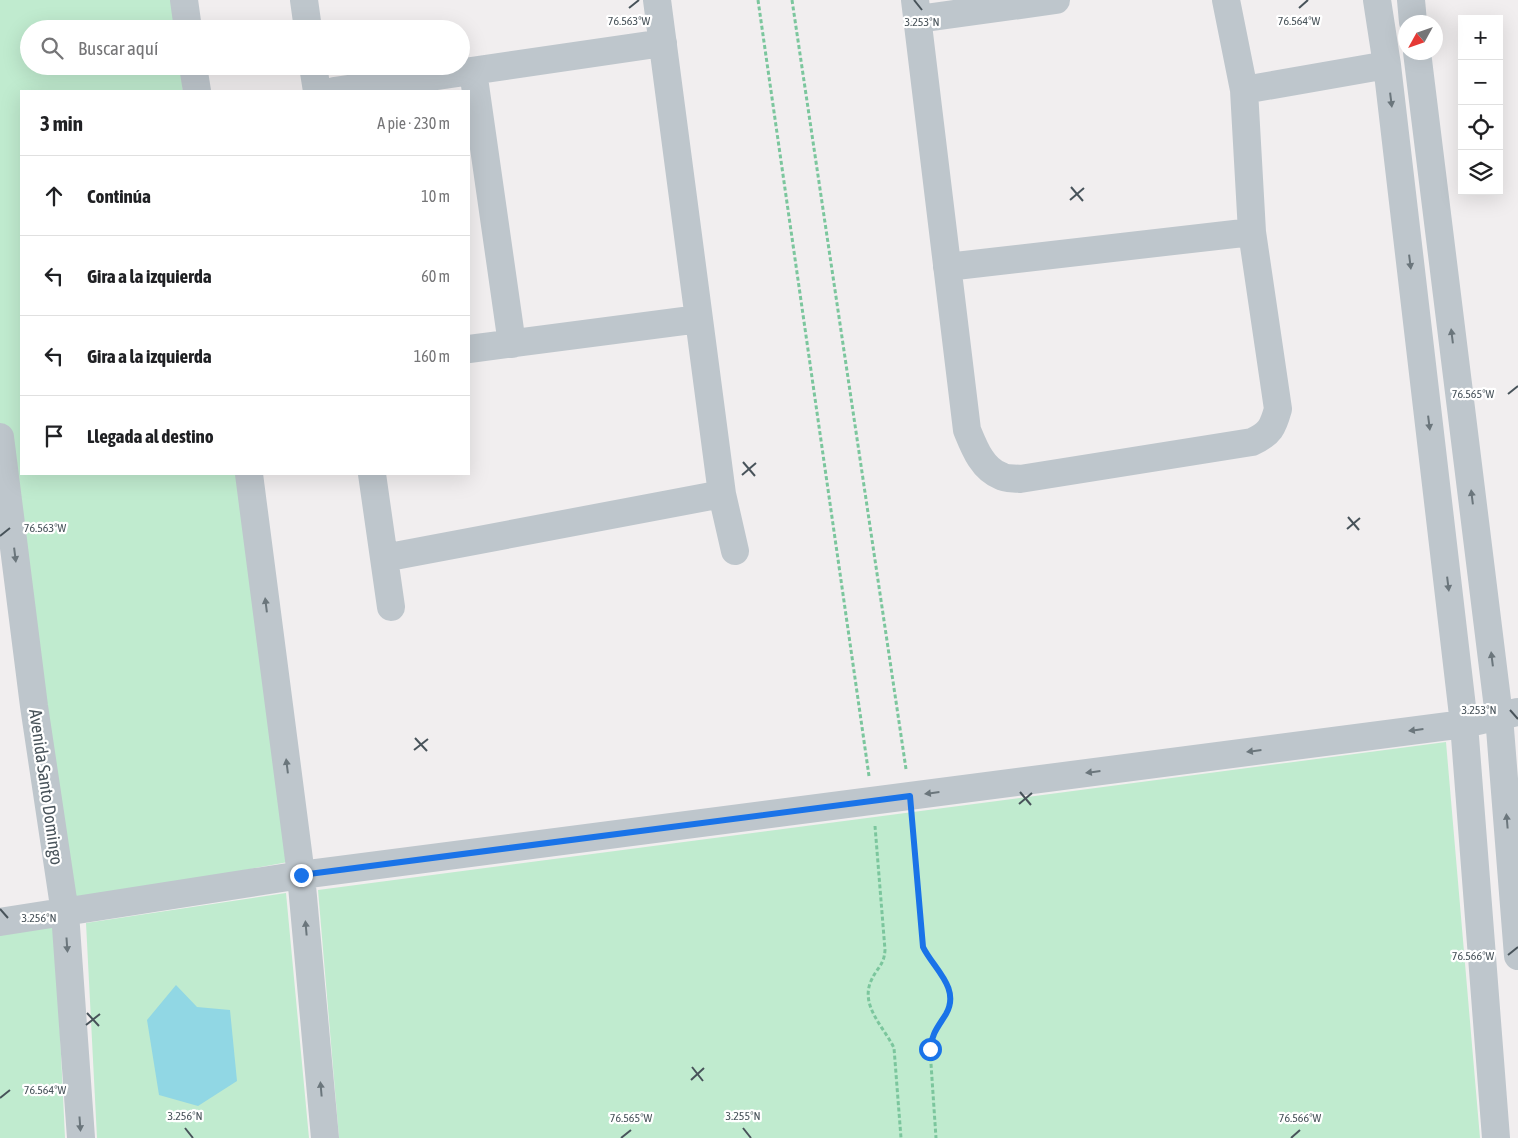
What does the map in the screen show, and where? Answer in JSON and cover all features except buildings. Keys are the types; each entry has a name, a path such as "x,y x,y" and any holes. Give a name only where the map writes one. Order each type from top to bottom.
{"street":[{"path":"184,0 187,20"},
{"path":"304,0 307,20"},
{"path":"657,0 722,494 735,551"},
{"path":"1056,0 917,9 967,430 977,453 987,468 1002,477 1020,479 1252,442 1265,436 1273,425 1278,408 1252,232 1244,90 1226,0"},
{"path":"1377,0 1387,66 1464,724 1496,1138"},
{"path":"1411,0 1412,15"},
{"path":"470,71 663,43"},
{"path":"1418,60 1509,714 1518,956"},
{"path":"1244,90 1387,66"},
{"path":"473,71 512,344"},
{"path":"194,75 197,90"},
{"path":"314,75 317,90"},
{"path":"341,90 445,75"},
{"path":"948,267 1252,232"},
{"path":"470,349 699,319"},
{"name":"Avenida Santo Domingo","path":"0,437 34,706 65,913 81,1138"},
{"path":"249,475 301,875 325,1138"},
{"path":"372,475 391,607"},
{"path":"384,558 722,494"},
{"path":"0,922 301,875 1464,724 1509,714"}],"path":[{"path":"758,0 872,801 886,950 885,961 874,973 868,988 869,1005 894,1048 901,1138"},
{"path":"792,0 910,796 923,947 928,958 948,986 952,1001 931,1037 930,1049 936,1138"}],"green space":[{"path":"0,0 171,0 174,20 20,20 20,75 181,75 183,90 20,90 20,475 236,475 288,862 73,902 0,426"},
{"path":"1446,742 1480,1138 339,1138 318,890"},
{"path":"286,893 309,1138 97,1138 86,923"},
{"path":"55,927 65,1138 0,1138 0,934"}],"water":[{"path":"176,985 197,1007 230,1010 237,1081 198,1106 159,1095 147,1020"}],"route":[{"path":"301,875 910,796 923,947 928,958 940,972 948,986 952,1001 931,1037 930,1049"}]}
